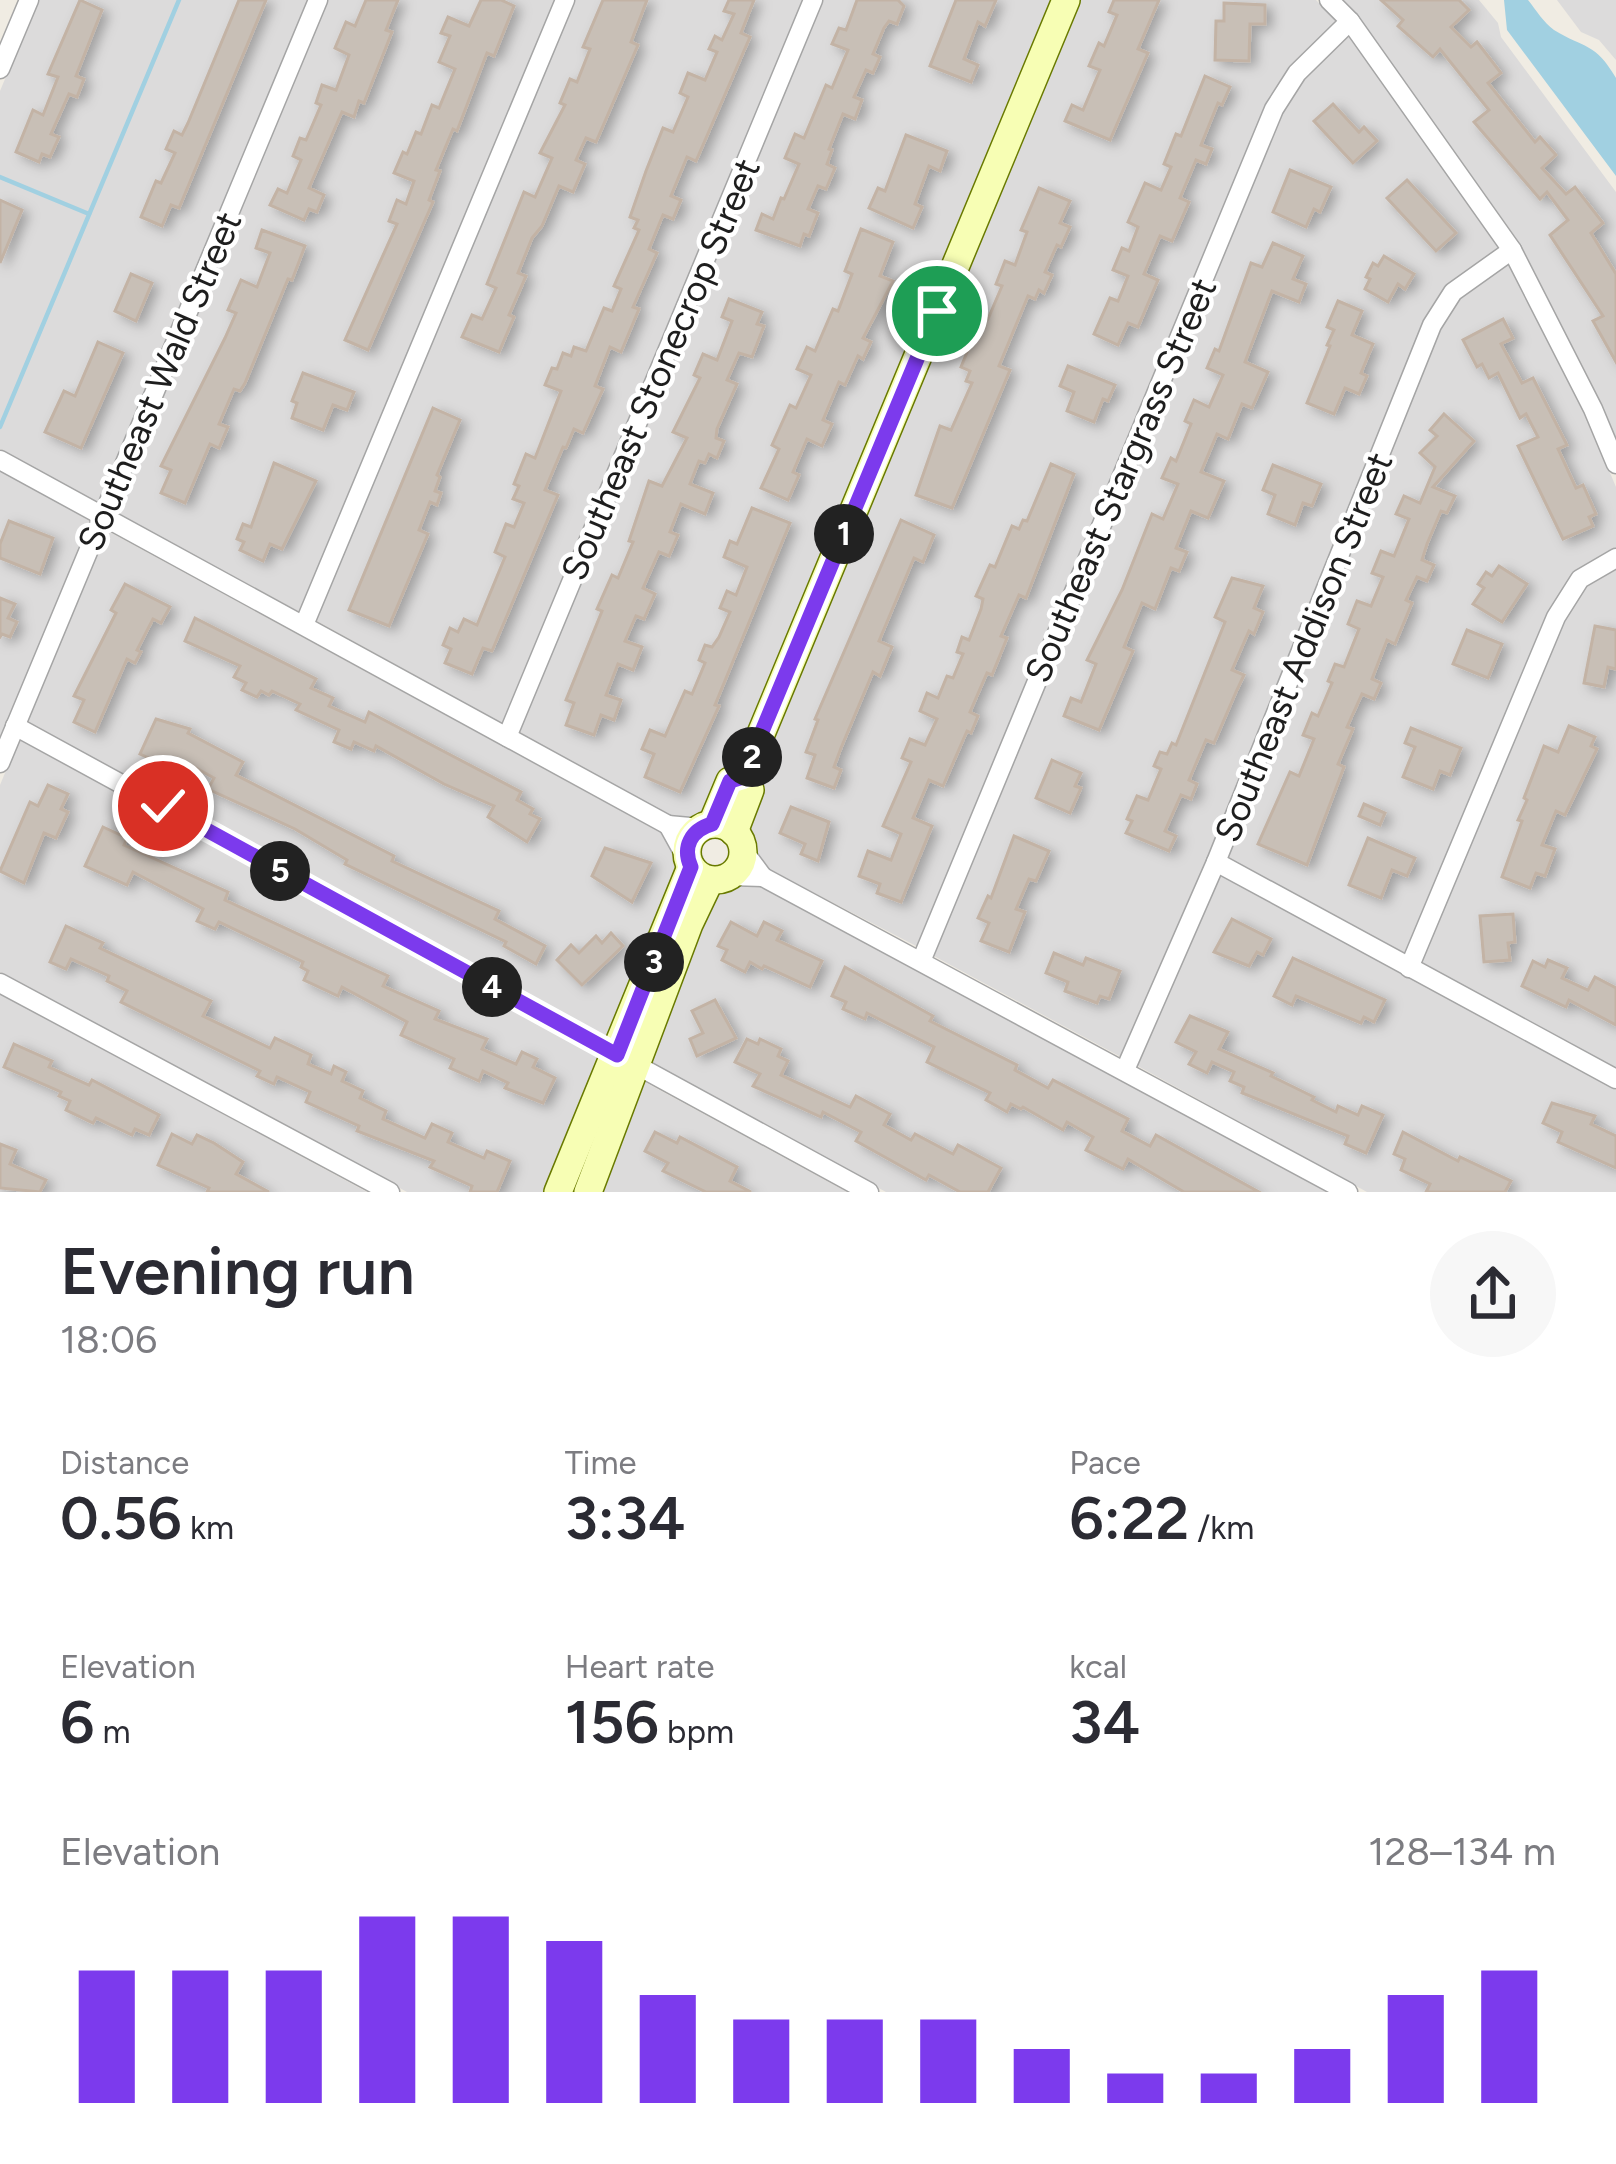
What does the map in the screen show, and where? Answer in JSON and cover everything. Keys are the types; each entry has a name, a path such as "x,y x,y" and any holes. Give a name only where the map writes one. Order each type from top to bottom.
{"street":[{"path":"0,69 8,27 29,0"},
{"name":"Southeast Wald Street","path":"0,763 319,0"},
{"path":"304,625 565,0"},
{"name":"Southeast Stonecrop Street","path":"507,737 813,0"},
{"path":"559,1192 689,924 714,852 730,781 743,777 1066,0"},
{"path":"1329,0 1350,20 1512,250 1616,464"},
{"name":"Southeast Stargrass Street","path":"922,959 1274,109 1297,73 1350,20"},
{"name":"Southeast Addison Street","path":"1124,1070 1216,862 1432,325 1453,292 1512,250"},
{"path":"0,460 714,852 922,959 1348,1192"},
{"path":"1409,968 1556,617 1580,579 1616,558"},
{"path":"15,726 869,1192"},
{"path":"668,825 714,852"},
{"path":"1216,862 1616,1079"},
{"path":"0,983 391,1192"},
{"path":"588,1192 627,1060"}],"shaded area":[{"path":"38,0 309,0 99,504 0,449 0,91"},
{"path":"328,0 556,0 300,612 114,512"},
{"path":"574,0 804,0 503,724 315,620"},
{"path":"822,0 1057,0 711,839 518,733"},
{"path":"1075,0 1316,0 1337,21 1291,67 918,947 726,847"},
{"path":"1342,0 1479,0 1616,192 1616,441 1516,238"},
{"path":"1557,0 1616,0 1616,60 1599,40 1581,32"},
{"path":"1348,34 1500,248 1449,284 1209,859 1121,1057 932,955 1281,113 1303,79"},
{"path":"1509,263 1616,487 1616,548 1577,571 1406,955 1227,857 1439,329 1459,298"},
{"path":"0,470 92,522 0,740"},
{"path":"106,530 704,856 623,1049 26,721"},
{"path":"1616,568 1616,1068 1420,963 1563,621 1585,586"},
{"path":"19,739 615,1066 561,1192 407,1192 0,972 0,785"},
{"path":"719,864 1328,1192 886,1192 638,1057"},
{"path":"1220,875 1616,1090 1616,1192 1367,1192 1136,1065"},
{"path":"0,994 367,1192 0,1192"},
{"path":"630,1074 847,1192 580,1192"}],"water":[{"path":"1504,0 1528,0 1554,30 1595,52 1609,66 1616,78 1616,176 1507,30"}],"building":[{"path":"80,0 102,10 76,76 84,79 77,97 69,94 51,134 59,137 50,157 42,154 39,162 16,152 33,110 43,115 58,77 48,74"},
{"path":"239,0 266,0 179,208 171,205 162,226 141,217 156,181 161,183 175,153 166,149 174,131 182,135 188,123"},
{"path":"366,0 398,0 386,30 392,32 364,103 359,101 354,117 342,112 309,188 324,195 317,212 309,209 304,220 270,205 278,189 287,193 301,160 293,156 300,138 306,140 321,105 316,103 322,85 336,90 349,55 335,48 346,22 355,26"},
{"path":"481,0 514,6 494,56 487,53 457,131 453,129 436,170 440,171 429,200 433,202 368,350 345,340 397,224 389,221 397,200 406,204 414,181 394,173 416,132 421,134 432,105 439,108 455,69 439,62 450,36 441,33 448,17 469,26"},
{"path":"603,0 647,0 631,42 638,45 596,142 586,138 576,160 585,164 573,192 559,186 532,238 518,273 526,276 499,352 462,337 472,315 482,319 496,288 487,284 524,192 535,197 552,158 540,153 565,105 560,103 570,79 577,82 590,49 583,47"},
{"path":"729,0 754,0 741,33 750,37 696,161 687,157 671,196 681,200 673,219 663,215 649,249 657,253 633,307 639,309 621,352 610,347 595,386 603,389 583,433 574,429 563,447 545,490 558,495 492,651 483,648 472,674 445,663 451,649 443,645 450,628 458,632 464,619 477,625 505,557 495,552 506,524 514,527 524,503 513,499 519,486 514,484 526,454 535,458 561,391 545,385 563,353 571,356 574,347 586,351 604,308 612,311 621,289 614,286 639,230 634,228 638,220 630,217 646,171 663,128 673,132 688,97 680,93 688,73 705,80 717,52 709,49 715,36 722,40 734,14 724,11"},
{"path":"857,0 898,0 904,6 897,24 889,21 884,28 873,54 880,57 873,73 866,70 854,97 862,100 855,119 843,114 829,149 827,164 835,168 826,189 818,186 808,209 818,213 800,246 756,230 762,214 773,219 784,199 799,164 785,158 795,134 804,138 826,85 832,88 848,50 832,44 839,28 846,30"},
{"path":"956,0 996,0 985,26 978,22 964,59 978,65 971,82 930,66"},
{"path":"1114,0 1159,0 1138,49 1148,53 1110,140 1065,121 1072,105 1083,110 1100,70 1089,66 1117,15 1109,12"},
{"path":"1381,0 1459,0 1469,10 1451,27 1471,47 1477,42 1501,73 1488,83 1535,142 1540,137 1556,155 1542,168 1566,194 1575,187 1603,223 1591,233 1616,274 1616,362 1593,321 1603,316 1550,235 1568,220 1547,192 1540,199 1474,122 1489,110 1440,49 1433,57 1398,26 1403,20"},
{"path":"1224,3 1265,5 1265,24 1250,24 1249,61 1215,60 1216,21 1224,21"},
{"path":"1205,76 1230,87 1201,145 1212,149 1206,164 1196,160 1180,198 1189,202 1172,241 1160,236 1144,274 1158,280 1138,327 1128,323 1118,345 1094,334 1110,298 1118,301 1128,276 1113,270 1122,248 1129,251 1138,227 1128,222 1145,183 1161,190 1171,167 1164,164"},
{"path":"1333,104 1359,132 1364,127 1377,141 1353,163 1314,121"},
{"path":"906,135 947,151 940,171 929,166 915,204 922,207 913,228 869,208 878,188 885,191"},
{"path":"1290,170 1331,187 1320,212 1314,209 1306,227 1273,212"},
{"path":"1407,180 1456,233 1436,251 1387,198"},
{"path":"1039,188 1070,201 1060,223 1070,227 1045,272 1052,275 1044,293 1039,290 1035,299 1028,296 999,366 1010,370 952,508 916,495 940,426 951,430 972,383 966,381 970,371 961,367 982,316 988,319 1002,286 996,284 1005,261 1015,265 1027,232 1021,230"},
{"path":"0,200 22,210 0,263"},
{"path":"861,229 893,242 880,276 893,281 863,338 871,342 863,359 858,356 845,385 839,382 823,420 832,424 822,446 807,439 788,500 761,488 779,449 772,445 790,405 796,408 811,375 797,369 807,347 815,351 833,309 838,311 852,274 845,271"},
{"path":"262,230 305,246 245,383 240,391 234,389 219,424 228,427 219,448 210,444 185,503 161,493 171,470 161,466 236,313 228,310 241,280 257,287 270,253 256,248"},
{"path":"1273,243 1303,256 1293,279 1306,284 1299,302 1272,291 1245,362 1268,372 1252,408 1242,404 1228,439 1217,434 1201,472 1224,481 1208,518 1191,511 1176,548 1187,552 1179,571 1171,568 1155,609 1142,603 1124,647 1133,651 1099,730 1064,716 1071,698 1081,702 1096,664 1087,660 1152,514 1163,519 1178,484 1162,478 1171,458 1176,461 1191,424 1185,421 1194,400 1209,407 1223,375 1207,368 1215,349 1219,351 1251,263 1262,267"},
{"path":"1384,256 1414,274 1405,289 1398,284 1388,302 1365,289 1373,263 1378,266"},
{"path":"131,274 152,283 136,321 115,311"},
{"path":"729,299 762,312 757,324 764,326 752,357 739,353 727,380 737,384 717,429 716,438 724,441 717,458 709,454 705,463 699,461 690,484 713,493 705,514 681,504 670,532 678,535 669,556 659,552 643,588 655,594 644,619 636,616 625,641 642,647 633,670 618,664 606,695 621,700 614,720 601,715 594,735 566,725 574,703 566,700 602,611 597,609 612,575 618,578 633,542 629,541 649,481 662,486 687,438 673,432 700,378 694,375 703,354 717,360 732,321 722,317"},
{"path":"1338,301 1362,311 1352,335 1373,344 1361,373 1367,376 1359,394 1345,388 1334,414 1307,403 1330,346 1334,330 1327,327"},
{"path":"1503,319 1513,338 1501,344 1522,383 1533,378 1567,445 1558,449 1576,488 1583,485 1596,514 1589,517 1593,526 1563,539 1518,446 1538,437 1526,414 1520,418 1498,373 1489,378 1482,364 1477,367 1463,340"},
{"path":"98,342 123,353 81,448 45,432 64,391 75,396"},
{"path":"1068,366 1115,385 1094,422 1067,411 1074,392 1060,386"},
{"path":"303,373 354,392 347,410 333,405 323,430 292,418 297,403 292,401"},
{"path":"433,408 460,420 437,475 435,491 441,493 437,505 430,502 419,530 428,534 389,626 349,610"},
{"path":"1444,414 1474,441 1433,487 1455,496 1447,513 1441,511 1422,560 1434,565 1427,581 1417,577 1395,644 1387,640 1372,679 1381,683 1374,699 1362,694 1347,727 1353,729 1338,764 1344,767 1307,865 1258,844 1290,772 1299,776 1314,739 1303,735 1312,713 1318,716 1335,664 1344,667 1359,629 1348,624 1357,601 1371,606 1383,577 1372,573 1381,551 1394,556 1409,519 1396,514 1404,496 1420,503 1435,467 1420,453 1437,436 1430,430"},
{"path":"274,463 316,481 282,549 270,544 263,561 240,550 244,542 237,539 243,524 251,527"},
{"path":"1051,464 1074,474 1026,598 1019,595 1001,636 1007,638 992,675 987,673 970,712 978,716 971,733 967,731 943,786 929,780 913,818 932,826 901,902 877,893 880,884 859,876 868,851 891,860 901,834 883,826 911,762 902,758 910,739 925,745 937,719 920,711 927,693 938,698 947,676 953,678 963,654 957,652 962,637 969,640 981,609 983,599 976,596 990,565 995,567 1012,526 1019,529 1027,521"},
{"path":"1273,465 1321,484 1312,506 1303,503 1295,525 1268,514 1275,495 1263,490"},
{"path":"752,508 790,523 680,792 645,777 654,754 642,749 650,730 665,736 685,691 692,694 705,663 699,660 705,645 712,647 719,637 730,612 720,608 727,591 736,595 747,567 724,557 730,541 737,544"},
{"path":"901,520 934,535 923,562 914,558 879,641 892,647 880,676 873,672 841,748 834,767 841,770 834,788 807,778 815,755 806,752 815,719"},
{"path":"9,521 53,538 40,574 0,558"},
{"path":"1499,566 1527,584 1502,622 1473,604 1484,588 1478,584 1486,572 1492,576"},
{"path":"1232,578 1263,586 1254,608 1263,612 1232,670 1244,675 1214,743 1206,740 1189,780 1197,784 1191,799 1181,795 1165,831 1176,836 1169,851 1126,833 1132,821 1127,819 1137,796 1148,800 1161,769 1154,766 1160,752 1167,754 1172,743 1176,745 1225,622 1215,617"},
{"path":"125,584 170,607 161,623 153,619 135,663 127,659 95,732 74,722 84,700 74,696 116,613 111,610"},
{"path":"0,598 15,604 8,618 17,622 10,637 0,637"},
{"path":"195,618 316,679 311,688 333,698 329,706 365,722 369,712 521,792 517,800 540,819 527,842 488,817 494,806 376,746 374,751 354,742 351,749 334,742 339,730 296,710 300,704 272,691 269,695 261,691 257,697 242,690 246,683 234,677 240,666 185,641"},
{"path":"1595,626 1616,630 1616,669 1608,667 1604,687 1584,683"},
{"path":"1467,630 1502,644 1488,678 1453,664"},
{"path":"156,719 190,729 188,733 243,762 236,775 394,856 392,861 499,911 495,919 545,946 536,964 504,946 506,942 345,864 347,860 295,829 208,789 214,778 185,762 183,767 164,758 162,764 140,754"},
{"path":"1569,726 1595,737 1591,746 1597,749 1565,815 1556,811 1542,845 1555,849 1545,876 1536,873 1530,888 1502,877 1544,746 1558,752"},
{"path":"1411,728 1461,748 1450,775 1440,771 1433,789 1403,777 1415,747 1405,743"},
{"path":"1052,760 1081,773 1075,786 1081,788 1070,813 1036,798"},
{"path":"48,785 68,794 61,809 68,812 56,838 44,833 24,883 0,871 30,802 38,806"},
{"path":"1364,804 1385,813 1380,825 1359,816"},
{"path":"791,807 829,822 818,861 801,854 805,844 780,833"},
{"path":"103,827 127,838 124,845 228,892 225,900 388,976 383,986 439,1011 435,1019 487,1039 482,1049 516,1064 522,1052 537,1059 533,1067 555,1078 543,1103 505,1088 508,1083 483,1071 479,1081 450,1068 454,1059 401,1035 407,1022 342,987 338,996 304,980 308,971 301,967 303,962 219,922 215,929 197,921 203,909 133,872 127,885 85,866"},
{"path":"1014,836 1049,851 1016,909 1025,912 1009,952 981,941 989,923 978,918 988,896 991,898"},
{"path":"1368,838 1415,858 1407,876 1392,870 1381,898 1349,885"},
{"path":"605,848 651,863 632,902 592,876"},
{"path":"1513,914 1515,942 1508,943 1510,960 1484,962 1480,916"},
{"path":"1232,919 1271,939 1263,955 1257,952 1249,966 1214,952"},
{"path":"731,922 757,936 764,922 782,931 777,940 822,961 810,987 764,966 750,962 745,972 722,960 727,950 718,946"},
{"path":"66,926 103,943 100,948 211,1001 203,1016 270,1048 275,1038 311,1055 308,1064 331,1074 334,1066 346,1072 342,1081 363,1091 360,1098 386,1111 383,1119 425,1138 432,1124 452,1133 448,1142 484,1158 487,1151 510,1161 497,1192 470,1192 472,1186 430,1167 434,1161 357,1131 359,1126 306,1102 310,1092 277,1077 274,1084 257,1076 260,1071 121,1002 127,991 107,981 109,976 71,959 66,969 50,962"},
{"path":"611,933 623,946 582,985 557,960 571,945 579,953 596,936 602,943"},
{"path":"1054,953 1083,965 1086,958 1120,971 1109,999 1100,996 1097,1003 1065,991 1068,982 1046,973"},
{"path":"1293,958 1385,1000 1374,1022 1364,1017 1361,1023 1296,996 1292,1005 1274,996"},
{"path":"1548,960 1567,968 1562,978 1588,990 1595,977 1616,988 1616,1025 1569,1000 1566,1007 1522,986 1533,961 1545,967"},
{"path":"845,967 933,1016 930,1021 1017,1065 1015,1070 1048,1088 1053,1080 1128,1119 1122,1131 1150,1146 1156,1135 1259,1192 1184,1192 1128,1159 1123,1169 1086,1150 1093,1137 1067,1122 1063,1130 1011,1104 1007,1112 986,1100 990,1093 927,1062 934,1047 867,1013 865,1019 843,1009 846,1002 832,996"},
{"path":"715,1000 736,1038 697,1056 690,1039 703,1033 692,1011"},
{"path":"1190,1016 1228,1032 1219,1049 1273,1073 1271,1076 1314,1097 1312,1100 1336,1112 1338,1106 1358,1115 1362,1106 1383,1115 1366,1153 1345,1144 1348,1136 1242,1093 1244,1087 1230,1081 1234,1072 1212,1062 1207,1073 1189,1064 1196,1052 1176,1042"},
{"path":"747,1039 758,1044 760,1039 781,1049 778,1056 788,1061 781,1075 850,1107 856,1096 890,1114 884,1125 911,1140 915,1134 953,1154 958,1145 1001,1168 988,1192 960,1192 929,1175 926,1180 856,1141 861,1132 753,1086 760,1074 735,1062"},
{"path":"14,1044 52,1061 49,1067 89,1085 92,1080 159,1115 149,1135 135,1129 132,1135 66,1110 70,1101 59,1096 61,1092 4,1067"},
{"path":"1552,1103 1595,1116 1591,1124 1616,1136 1616,1168 1558,1142 1562,1132 1543,1123"},
{"path":"655,1132 677,1143 680,1137 737,1167 730,1181 751,1192 706,1192 663,1171 668,1163 645,1151"},
{"path":"1403,1132 1458,1161 1460,1157 1511,1181 1505,1192 1426,1192 1430,1184 1401,1170 1405,1159 1394,1154"},
{"path":"172,1134 192,1144 197,1135 214,1143 243,1162 236,1174 269,1192 207,1192 209,1188 158,1165"},
{"path":"0,1144 16,1150 10,1164 46,1180 40,1192 0,1188"}],"waterway":[{"path":"0,427 179,0"},
{"path":"0,177 89,214"}],"route":[{"path":"163,806 617,1055 691,867 690,839 712,824 730,781 743,777 937,311"}]}
